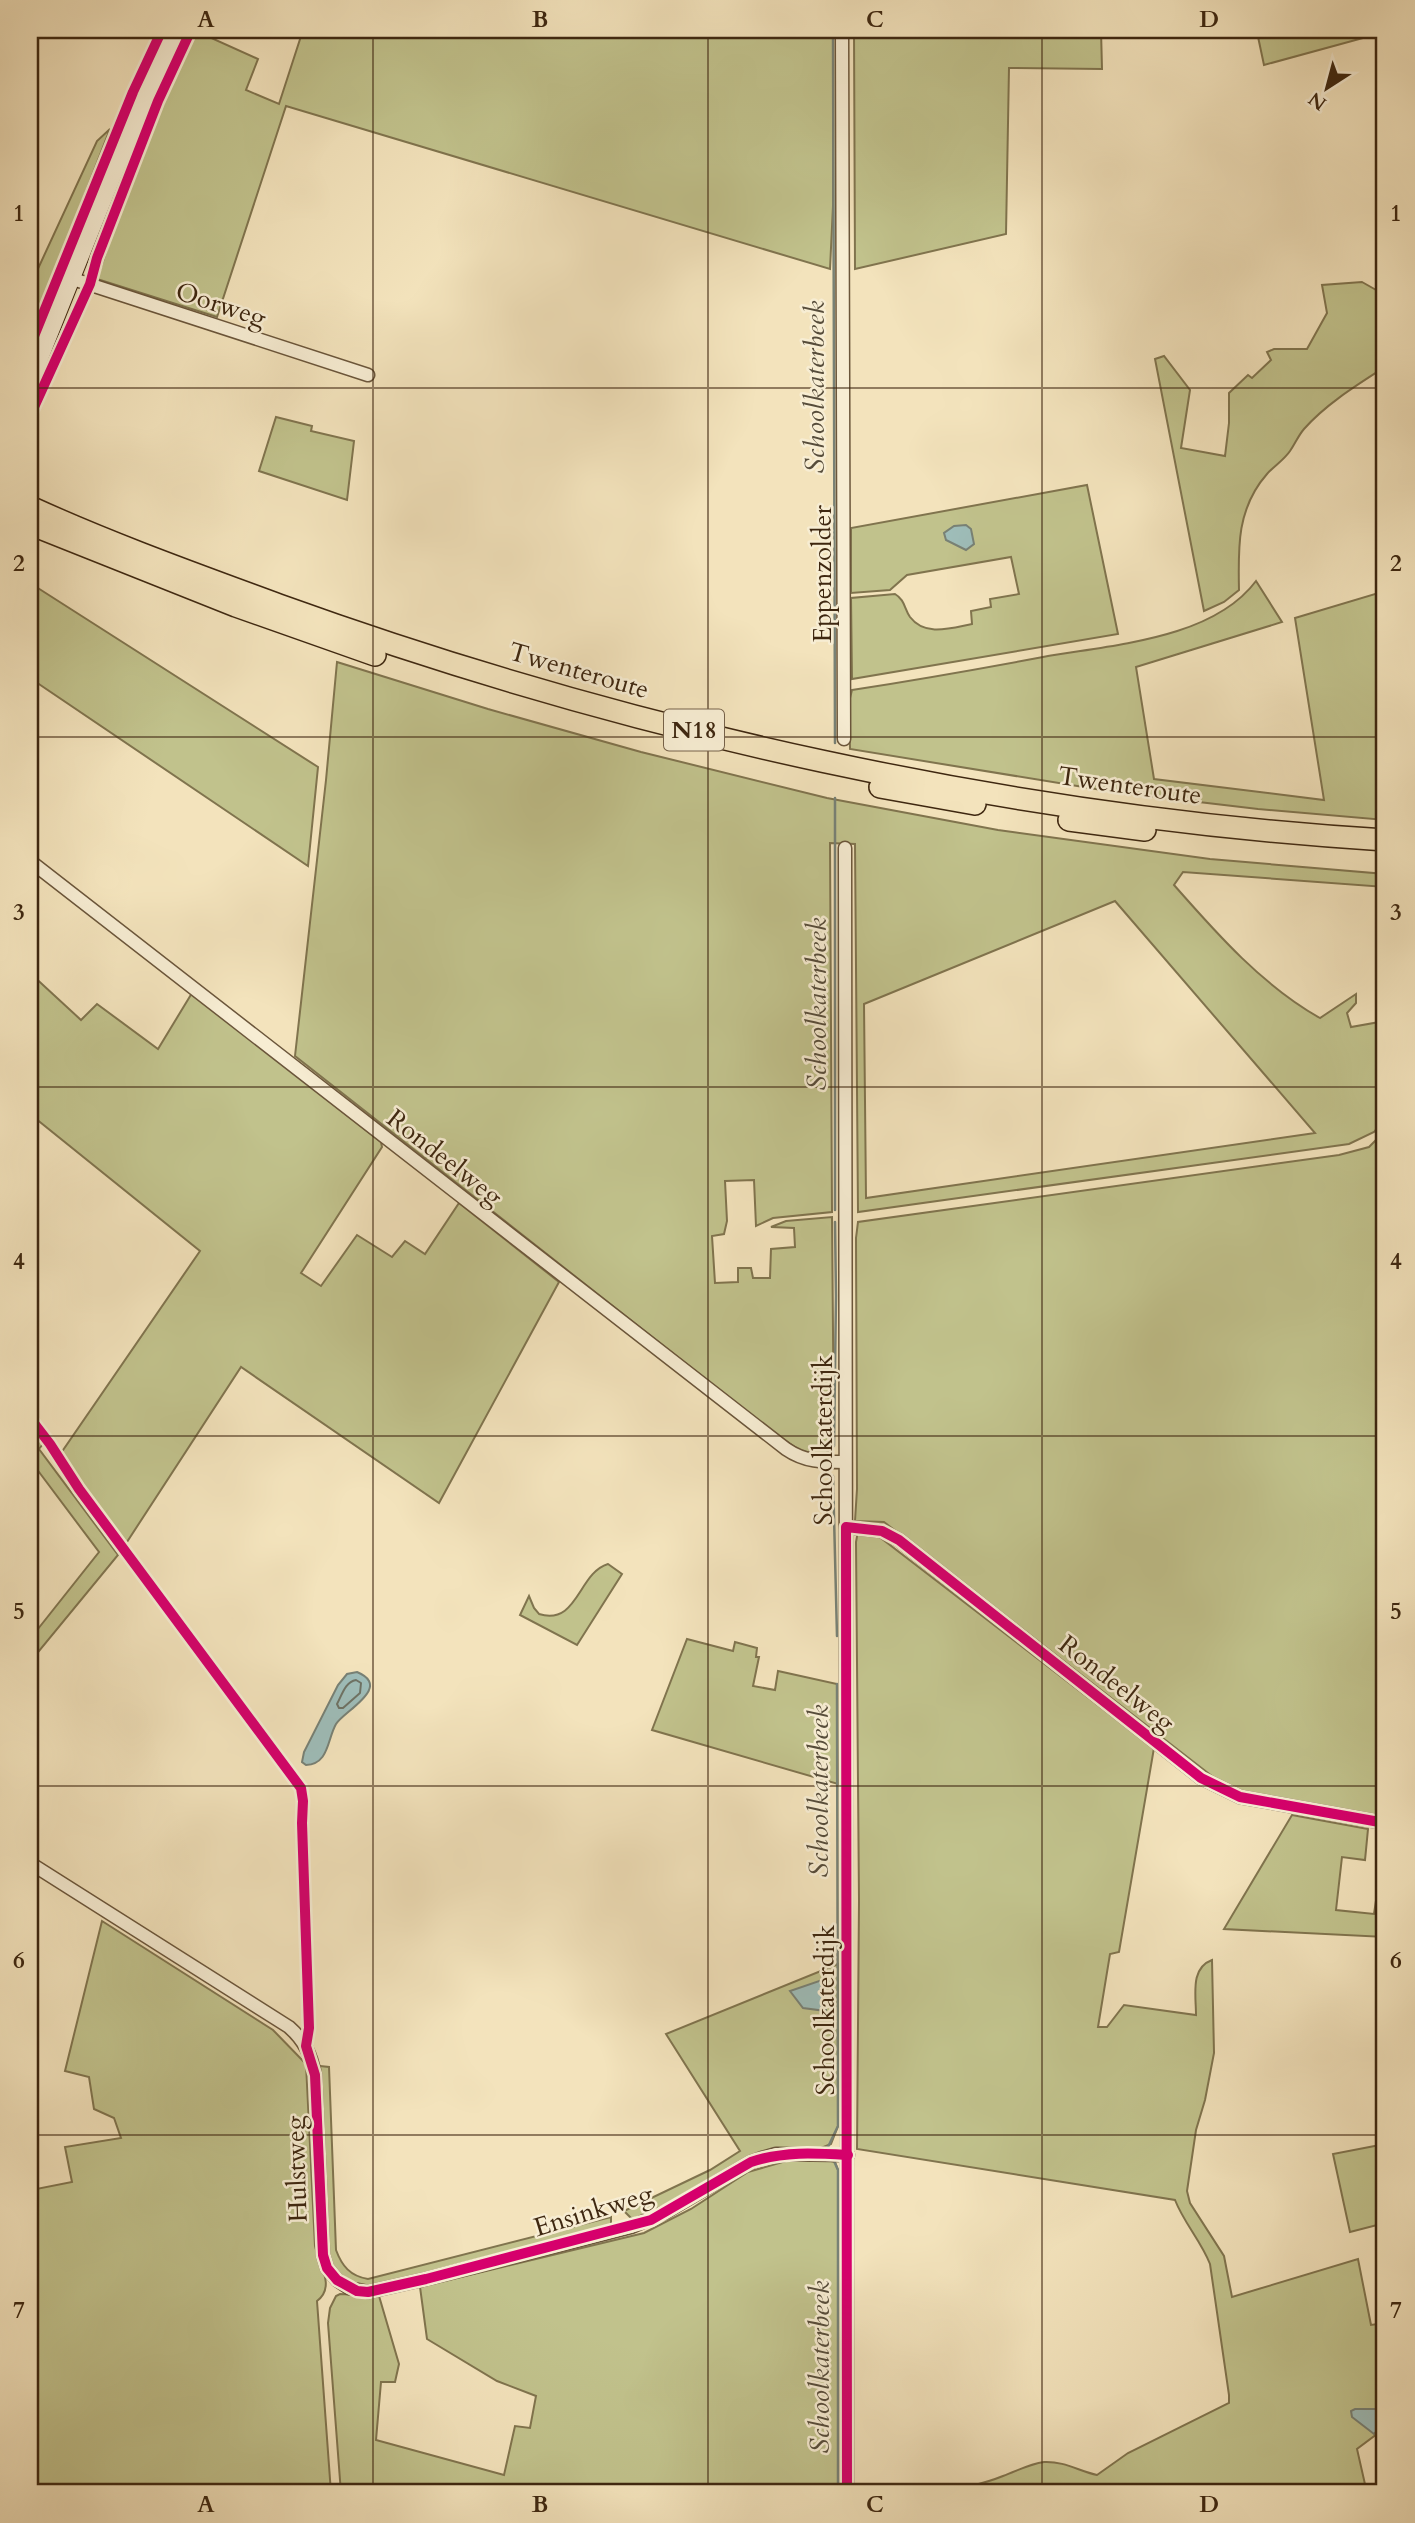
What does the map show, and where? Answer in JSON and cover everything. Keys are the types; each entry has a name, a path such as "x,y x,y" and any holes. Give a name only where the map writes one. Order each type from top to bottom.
{"highway":[{"name":"Twenteroute","path":"30,507 163,563 373,639 571,699 770,749 894,775 1066,805 1211,825 1385,840"},
{"name":"Twenteroute","path":"30,524 225,602 370,653 569,713 768,763 915,794 1105,826 1385,853"}],"main road":[{"path":"30,383 126,143 176,30"}],"street":[{"name":"Eppenzolder","path":"842,30 844,739"},
{"name":"Oorweg","path":"73,279 368,375"},
{"name":"Schoolkaterdijk","path":"845,848 847,2493"},
{"name":"Rondeelweg","path":"30,861 786,1449 800,1458 845,1462"},
{"name":"Rondeelweg","path":"846,1527 882,1531 899,1540 1201,1778 1240,1797 1385,1824"},
{"name":"Hulstweg","path":"30,1863 289,2027 302,2038 312,2060 315,2076 323,2255 332,2275 343,2285"},
{"name":"Ensinkweg","path":"343,2285 356,2291 368,2292 631,2227 666,2212 751,2162 776,2154 848,2155"}],"green space":[{"path":"303,30 833,30 833,206 830,269 286,106 217,317 97,279 138,157 196,31 258,59 246,90 279,104"},
{"path":"854,30 1101,30 1102,69 1009,68 1006,234 855,269"},
{"path":"1289,30 1290,35 1322,30 1385,32 1264,65 1257,32"},
{"path":"110,129 30,336 30,286 97,141"},
{"path":"1362,282 1385,295 1385,367 1322,411 1302,432 1288,454 1257,487 1241,529 1239,590 1224,602 1204,611 1155,359 1164,356 1190,390 1181,448 1225,456 1229,393 1248,375 1252,378 1271,360 1267,352 1274,349 1307,349 1327,313 1322,285"},
{"path":"276,417 312,426 311,431 354,441 347,500 259,471"},
{"path":"1087,485 1118,634 852,679 851,598 895,594 916,623 931,629 947,629 972,624 971,611 991,607 990,599 1019,594 1011,557 907,575 890,590 851,593 851,528"},
{"path":"1256,581 1282,622 1136,667 1154,779 1324,800 1295,618 1385,591 1385,820 1258,809 1114,792 850,749 849,702 852,690 1158,637 1213,616 1237,601"},
{"path":"30,583 318,767 308,866 30,678"},
{"path":"337,662 488,709 641,752 827,798 998,830 1210,859 1385,874 1385,887 1183,872 1174,885 1242,958 1299,1005 1320,1018 1356,994 1356,1003 1347,1013 1351,1027 1385,1021 1385,1118 1374,1132 1349,1144 858,1212 855,844 830,843 832,1212 773,1218 756,1226 754,1180 725,1181 727,1221 724,1234 712,1236 715,1283 738,1282 738,1268 751,1268 753,1278 770,1278 771,1249 795,1247 794,1228 771,1227 786,1221 832,1217 834,1446 824,1455 801,1451 773,1432 295,1056","holes":["1115,901 1315,1133 866,1198 864,1004"]},
{"path":"30,973 81,1020 97,1004 158,1049 192,993 381,1142 382,1147 301,1273 321,1286 357,1235 392,1257 405,1241 425,1254 459,1203 559,1282 439,1503 241,1367 125,1545 59,1456 200,1251 30,1114"},
{"path":"1385,1131 1385,1820 1238,1793 1226,1787 884,1522 855,1521 858,1222 1339,1155 1369,1147"},
{"path":"30,1427 43,1444 39,1449 118,1555 30,1662 30,1639 99,1552 30,1460"},
{"path":"858,1531 873,1532 1154,1748 1119,1952 1110,1954 1098,2027 1107,2027 1124,2005 1196,2015 1197,1976 1200,1969 1212,1960 1214,2053 1196,2130 1187,2191 1190,2203 1224,2256 1232,2297 1358,2259 1371,2325 1385,2323 1385,2428 1357,2449 1367,2493 934,2493 986,2482 1044,2462 1097,2475 1128,2453 1229,2403 1229,2395 1210,2264 1175,2200 857,2149"},
{"path":"608,1564 622,1574 577,1645 520,1615 529,1596 539,1614 552,1616 562,1613 590,1577"},
{"path":"687,1639 733,1651 735,1642 757,1648 756,1657 759,1657 753,1686 775,1690 778,1671 837,1684 838,1784 652,1730"},
{"path":"1292,1815 1368,1829 1365,1860 1342,1857 1336,1910 1374,1914 1378,1887 1385,1882 1385,1937 1224,1929"},
{"path":"102,1921 273,2030 306,2064 315,2246 326,2282 323,2295 317,2301 331,2493 30,2493 30,2193 31,2190 72,2182 65,2147 121,2138 114,2118 94,2109 89,2077 65,2071"},
{"path":"838,1964 838,2126 831,2144 821,2148 766,2151 669,2204 636,2219 631,2218 624,2211 710,2170 740,2151 666,2034"},
{"path":"320,2066 329,2067 336,2250 341,2261 352,2273 368,2279 611,2217 611,2227 401,2281 353,2288 329,2267"},
{"path":"1385,2144 1385,2223 1350,2232 1333,2154"},
{"path":"820,2158 835,2162 838,2170 838,2493 341,2493 328,2323 330,2308 336,2296 379,2296 399,2364 395,2382 381,2382 376,2440 504,2475 515,2426 530,2428 536,2396 497,2381 427,2339 420,2287 644,2233 691,2209 748,2172 786,2161"}],"water":[{"path":"966,525 971,529 974,544 966,550 946,540 944,533 954,526"},
{"path":"357,1672 367,1678 370,1685 368,1692 336,1724 323,1756 314,1764 306,1765 302,1762 304,1752 338,1685 347,1674"},
{"path":"822,1980 825,1982 826,2011 803,2008 790,1991"},
{"path":"1379,2409 1381,2422 1374,2434 1352,2417 1351,2411"}],"waterway":[{"name":"Schoolkaterbeek","path":"833,30 835,743"},
{"name":"Schoolkaterbeek","path":"835,798 835,1210"},
{"name":"Schoolkaterbeek","path":"834,1446 835,1222"},
{"name":"Schoolkaterbeek","path":"833,1476 837,1636"},
{"name":"Schoolkaterbeek","path":"828,2147 838,2126 837,1684"},
{"name":"Schoolkaterbeek","path":"834,2161 838,2170 838,2493"}],"cycle path":[{"path":"30,346 133,92 162,30"},
{"path":"30,416 90,284 97,258 158,101 191,30"},
{"path":"30,1418 79,1489 301,1788 309,2028 306,2046 315,2075 323,2255 327,2268 337,2280 357,2291 368,2292 426,2279 651,2220 751,2162 763,2158 799,2154 848,2155"},
{"path":"847,2493 846,1527 882,1531 899,1540 1201,1778 1240,1797 1385,1823"}]}
